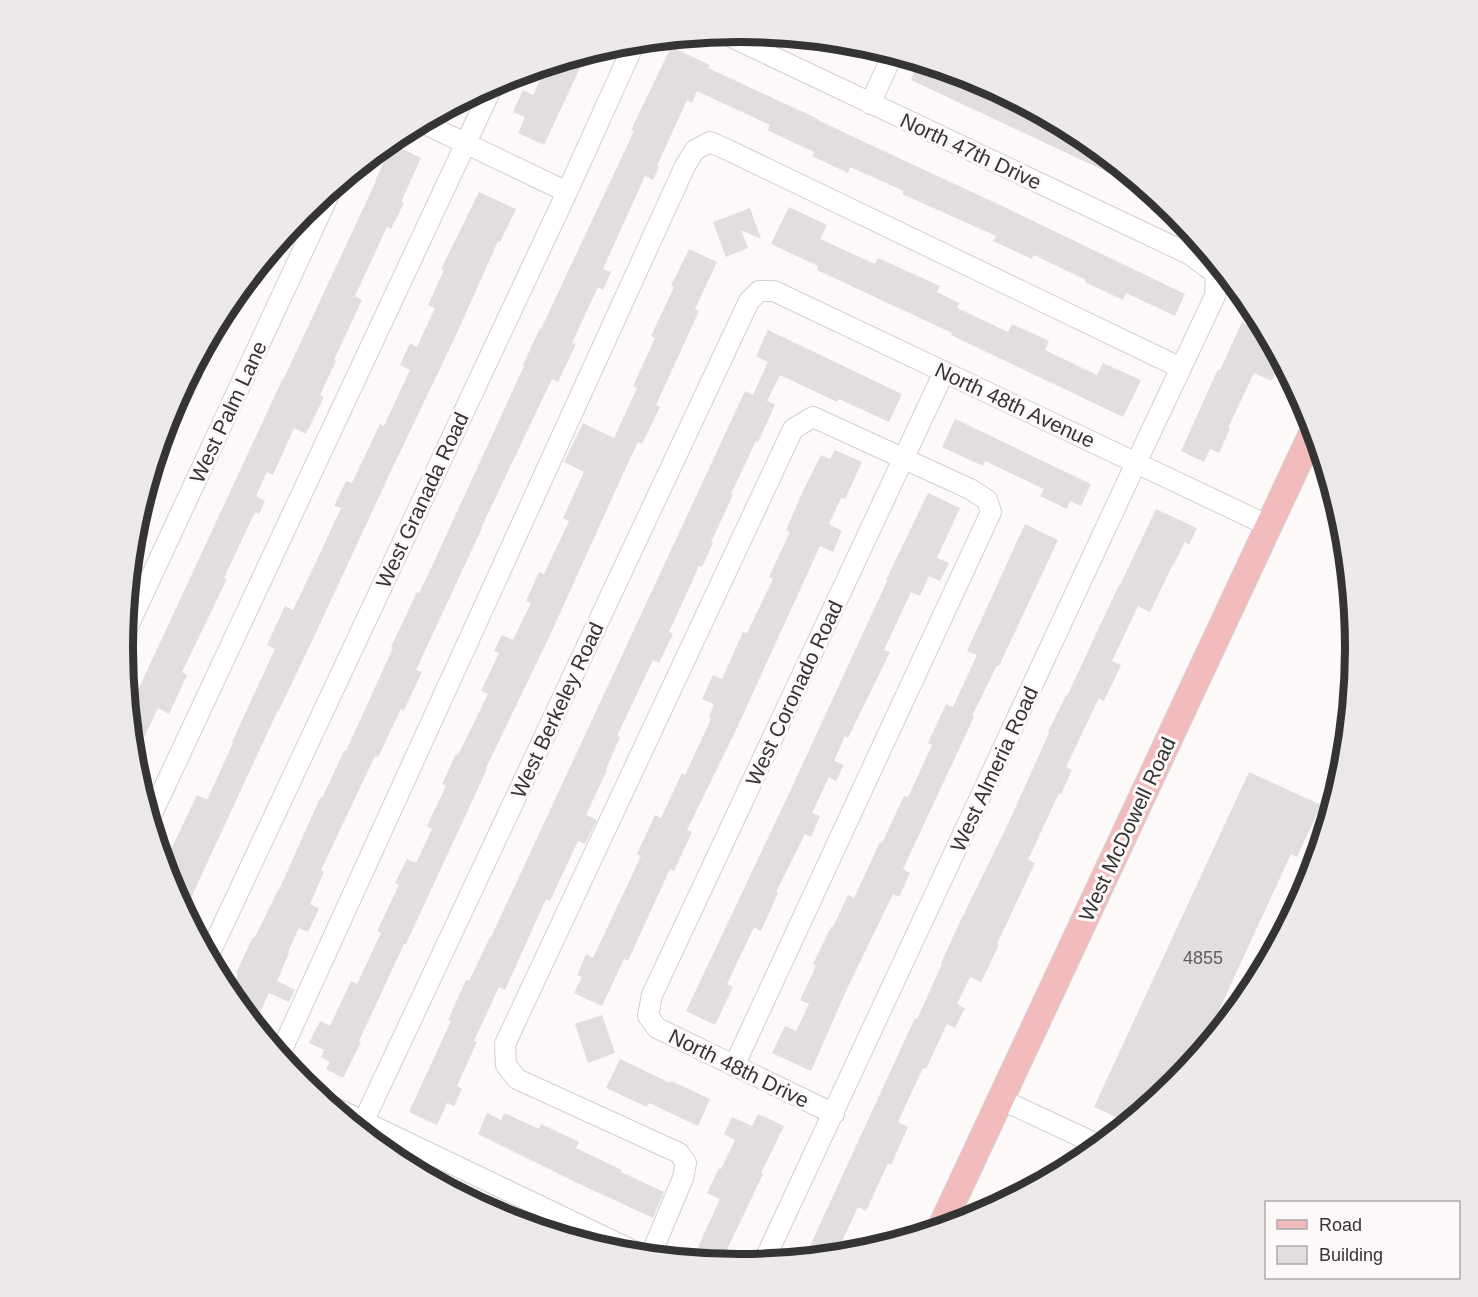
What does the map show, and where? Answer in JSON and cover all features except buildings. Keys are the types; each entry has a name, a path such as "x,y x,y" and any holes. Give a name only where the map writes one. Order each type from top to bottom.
{"main road":[{"name":"West McDowell Road","path":"945,1219 1308,441"}],"street":[{"name":"North 47th Drive","path":"742,42 1189,254 1216,274"},
{"name":"West Granada Road","path":"212,948 630,52"},
{"path":"870,104 890,62"},
{"path":"154,809 487,97"},
{"path":"430,126 567,192"},
{"path":"283,1048 685,166 695,150 710,142 728,150 1181,368"},
{"name":"West Palm Lane","path":"134,614 323,208"},
{"name":"West Almeria Road","path":"767,1254 1215,296 1216,274"},
{"name":"North 48th Avenue","path":"759,291 774,291 1269,526"},
{"name":"West Berkeley Road","path":"362,1123 749,301 759,291"},
{"name":"West Coronado Road","path":"648,1016 652,996 944,372"},
{"path":"653,1249 683,1178 686,1163 679,1153 517,1079 506,1065 505,1044 793,429 813,417 970,489 987,500 991,512 734,1066"},
{"name":"North 48th Drive","path":"648,1016 657,1028 834,1114"},
{"path":"1000,1099 1092,1142"},
{"path":"371,1130 610,1241"}]}
